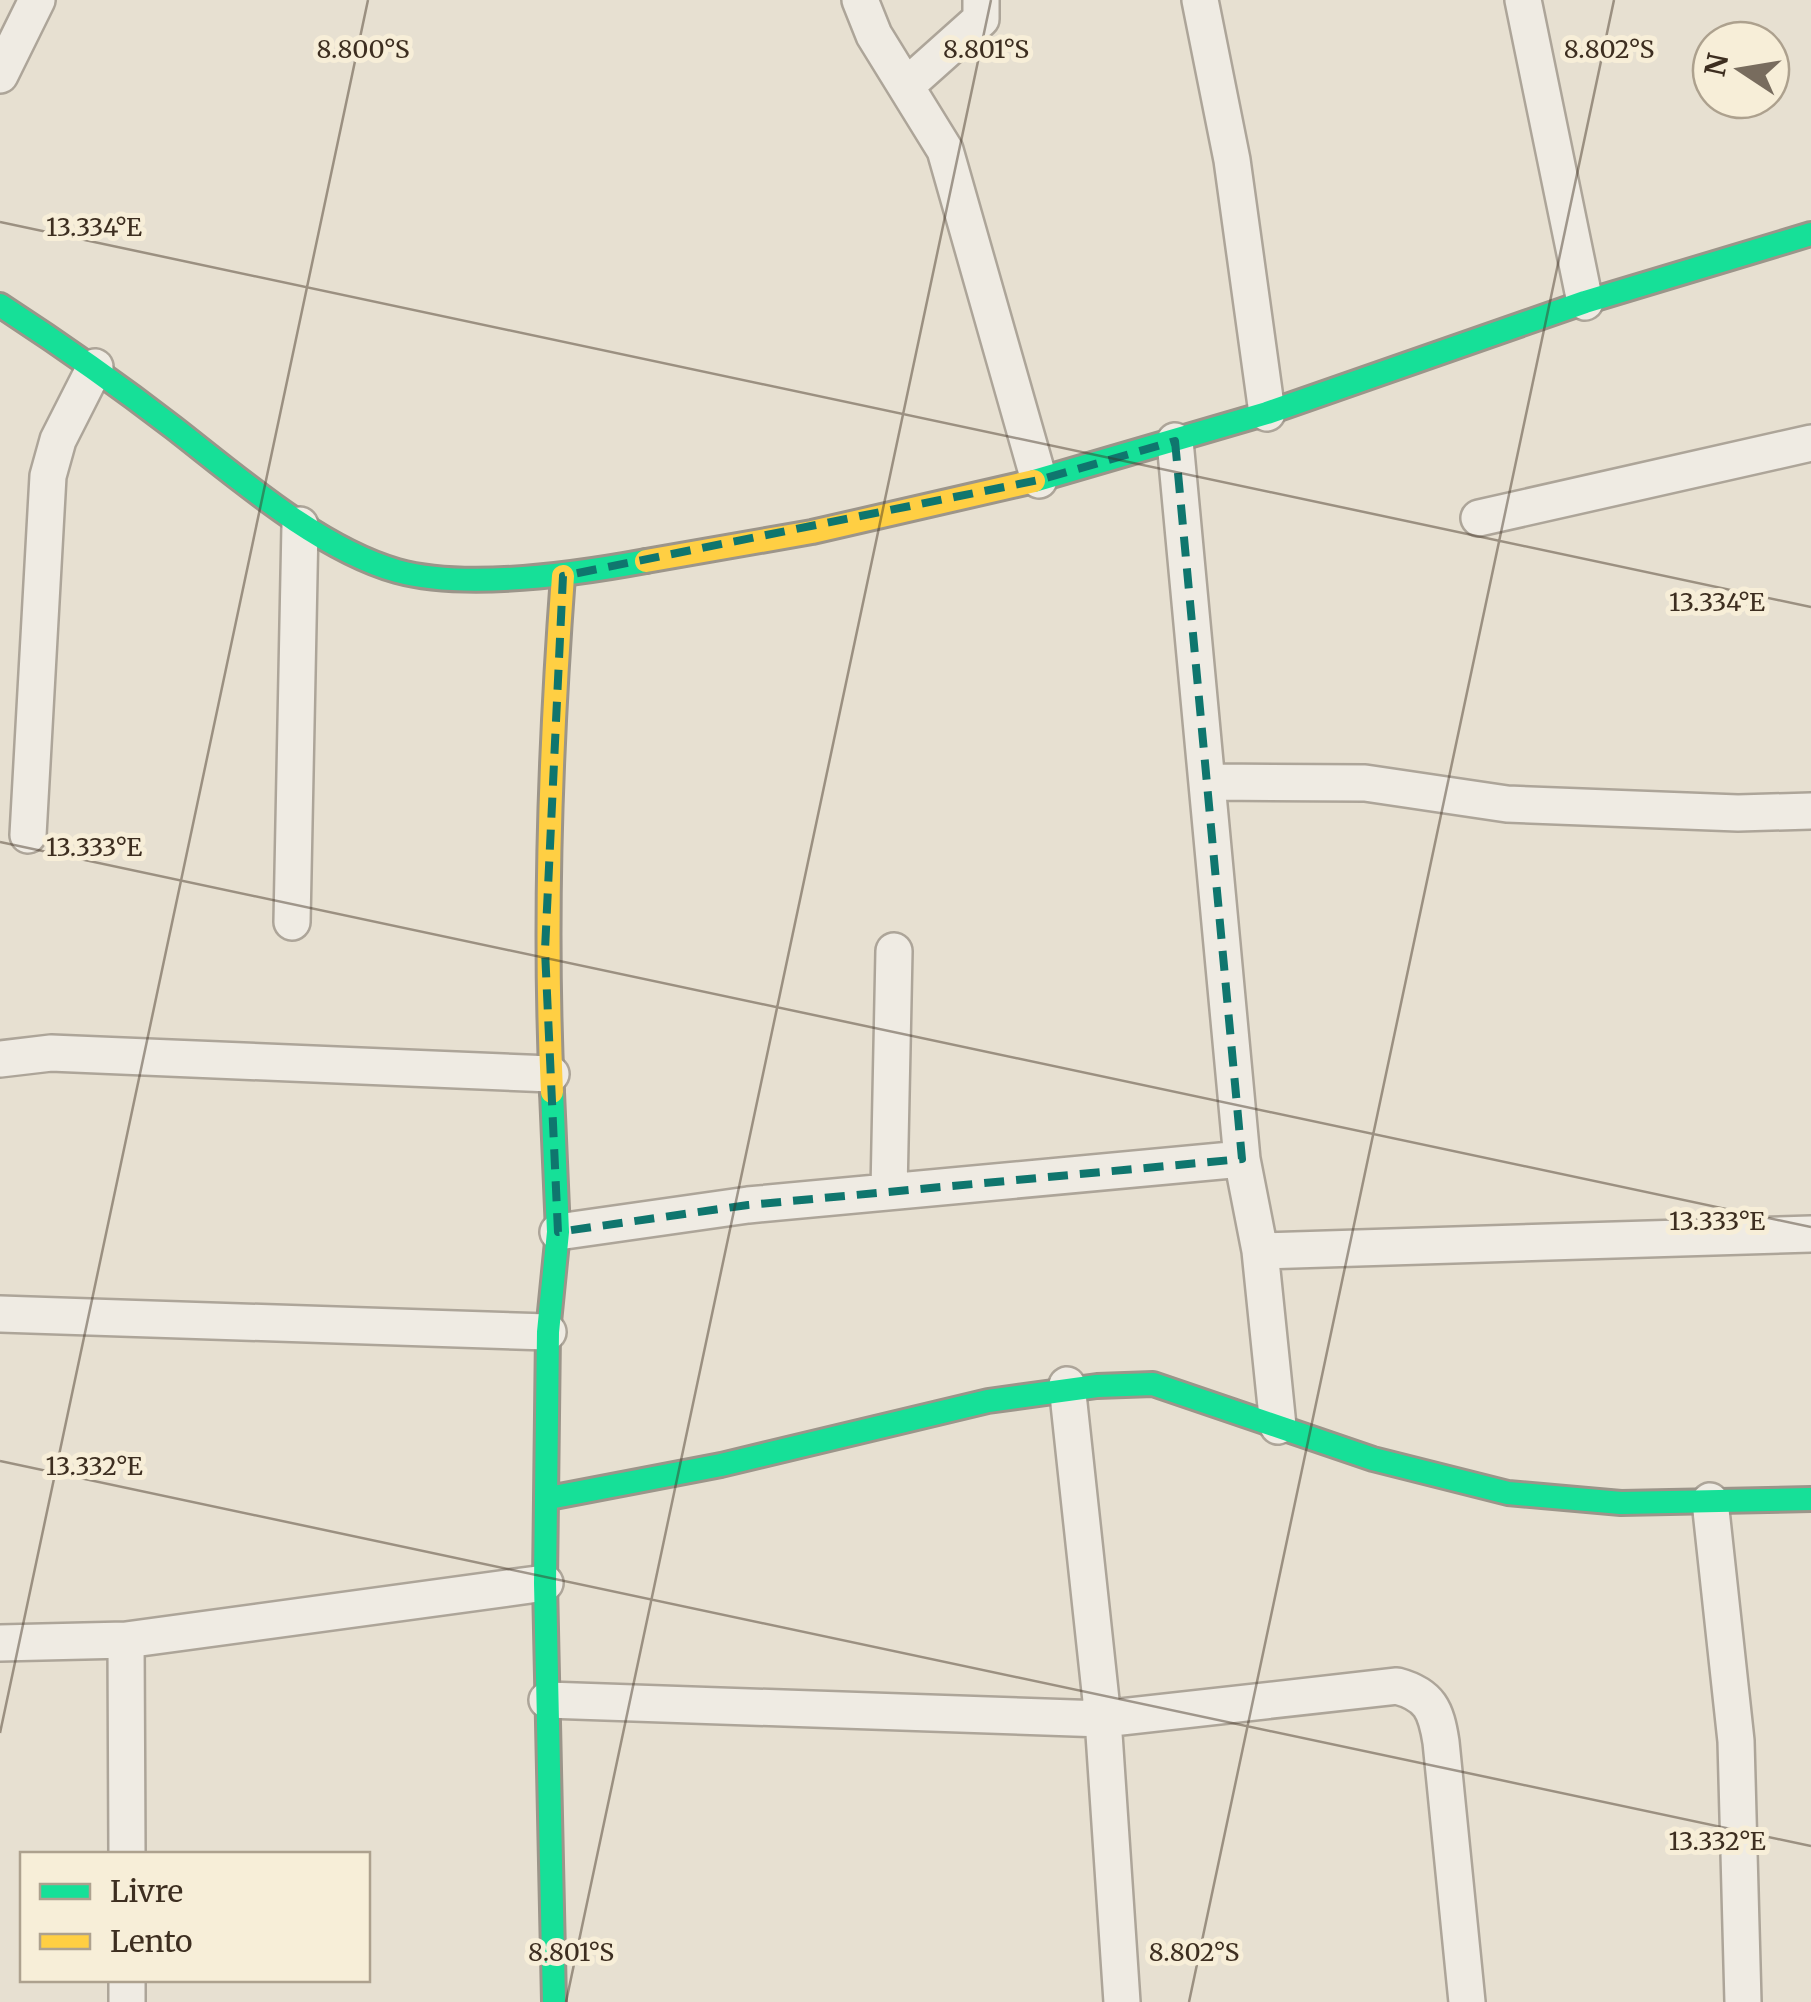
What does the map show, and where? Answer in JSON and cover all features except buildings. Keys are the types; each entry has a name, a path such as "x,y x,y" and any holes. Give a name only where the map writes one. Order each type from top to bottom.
{"street":[{"path":"0,75 37,0"},
{"path":"860,0 874,35 944,150 1039,480"},
{"path":"906,86 981,19 981,0"},
{"path":"1200,0 1232,160 1268,413"},
{"path":"1523,0 1585,302"},
{"path":"0,304 96,367 300,525 396,572 563,576 812,532 1039,480 1268,413 1585,302 1811,234"},
{"path":"28,835 48,476 58,440 96,367"},
{"path":"1176,441 1242,1159 1260,1252 1278,1426"},
{"path":"1479,518 1811,443"},
{"path":"292,922 300,525"},
{"path":"554,2002 545,1583 548,1332 558,1232 544,950 549,763 563,576"},
{"path":"1210,782 1365,783 1507,804 1738,813 1811,811"},
{"path":"889,1191 894,950"},
{"path":"0,1059 51,1053 551,1074"},
{"path":"558,1232 748,1205 1242,1159"},
{"path":"1260,1252 1811,1234"},
{"path":"0,1314 548,1332"},
{"path":"549,1498 720,1466 997,1396 1067,1384 1153,1384 1418,1474 1511,1494 1638,1505 1811,1499"},
{"path":"1067,1384 1102,1719 1122,2002"},
{"path":"1710,1501 1736,1741 1742,2002"},
{"path":"0,1643 126,1640 545,1583"},
{"path":"126,1640 127,1852"},
{"path":"546,1700 1102,1719 1397,1686 1422,1693 1436,1712 1442,1742 1467,2002"}],"highlighted area":[{"path":"1175,441 1242,1159 748,1205 558,1232 545,950 563,576 1039,480"}],"traffic: fast":[{"path":"1034,481 1267,413 1585,302 1811,234"},
{"path":"0,305 131,396 280,510 368,561 425,577 488,580 555,575 646,561"},
{"path":"552,1092 558,1232 548,1332 545,1583 554,2002"},
{"path":"549,1498 721,1465 988,1401 1097,1386 1153,1384 1373,1459 1508,1493 1621,1503 1811,1499"}],"traffic: slow":[{"path":"646,561 812,532 1034,481"},
{"path":"552,1092 550,834 563,576"}]}
